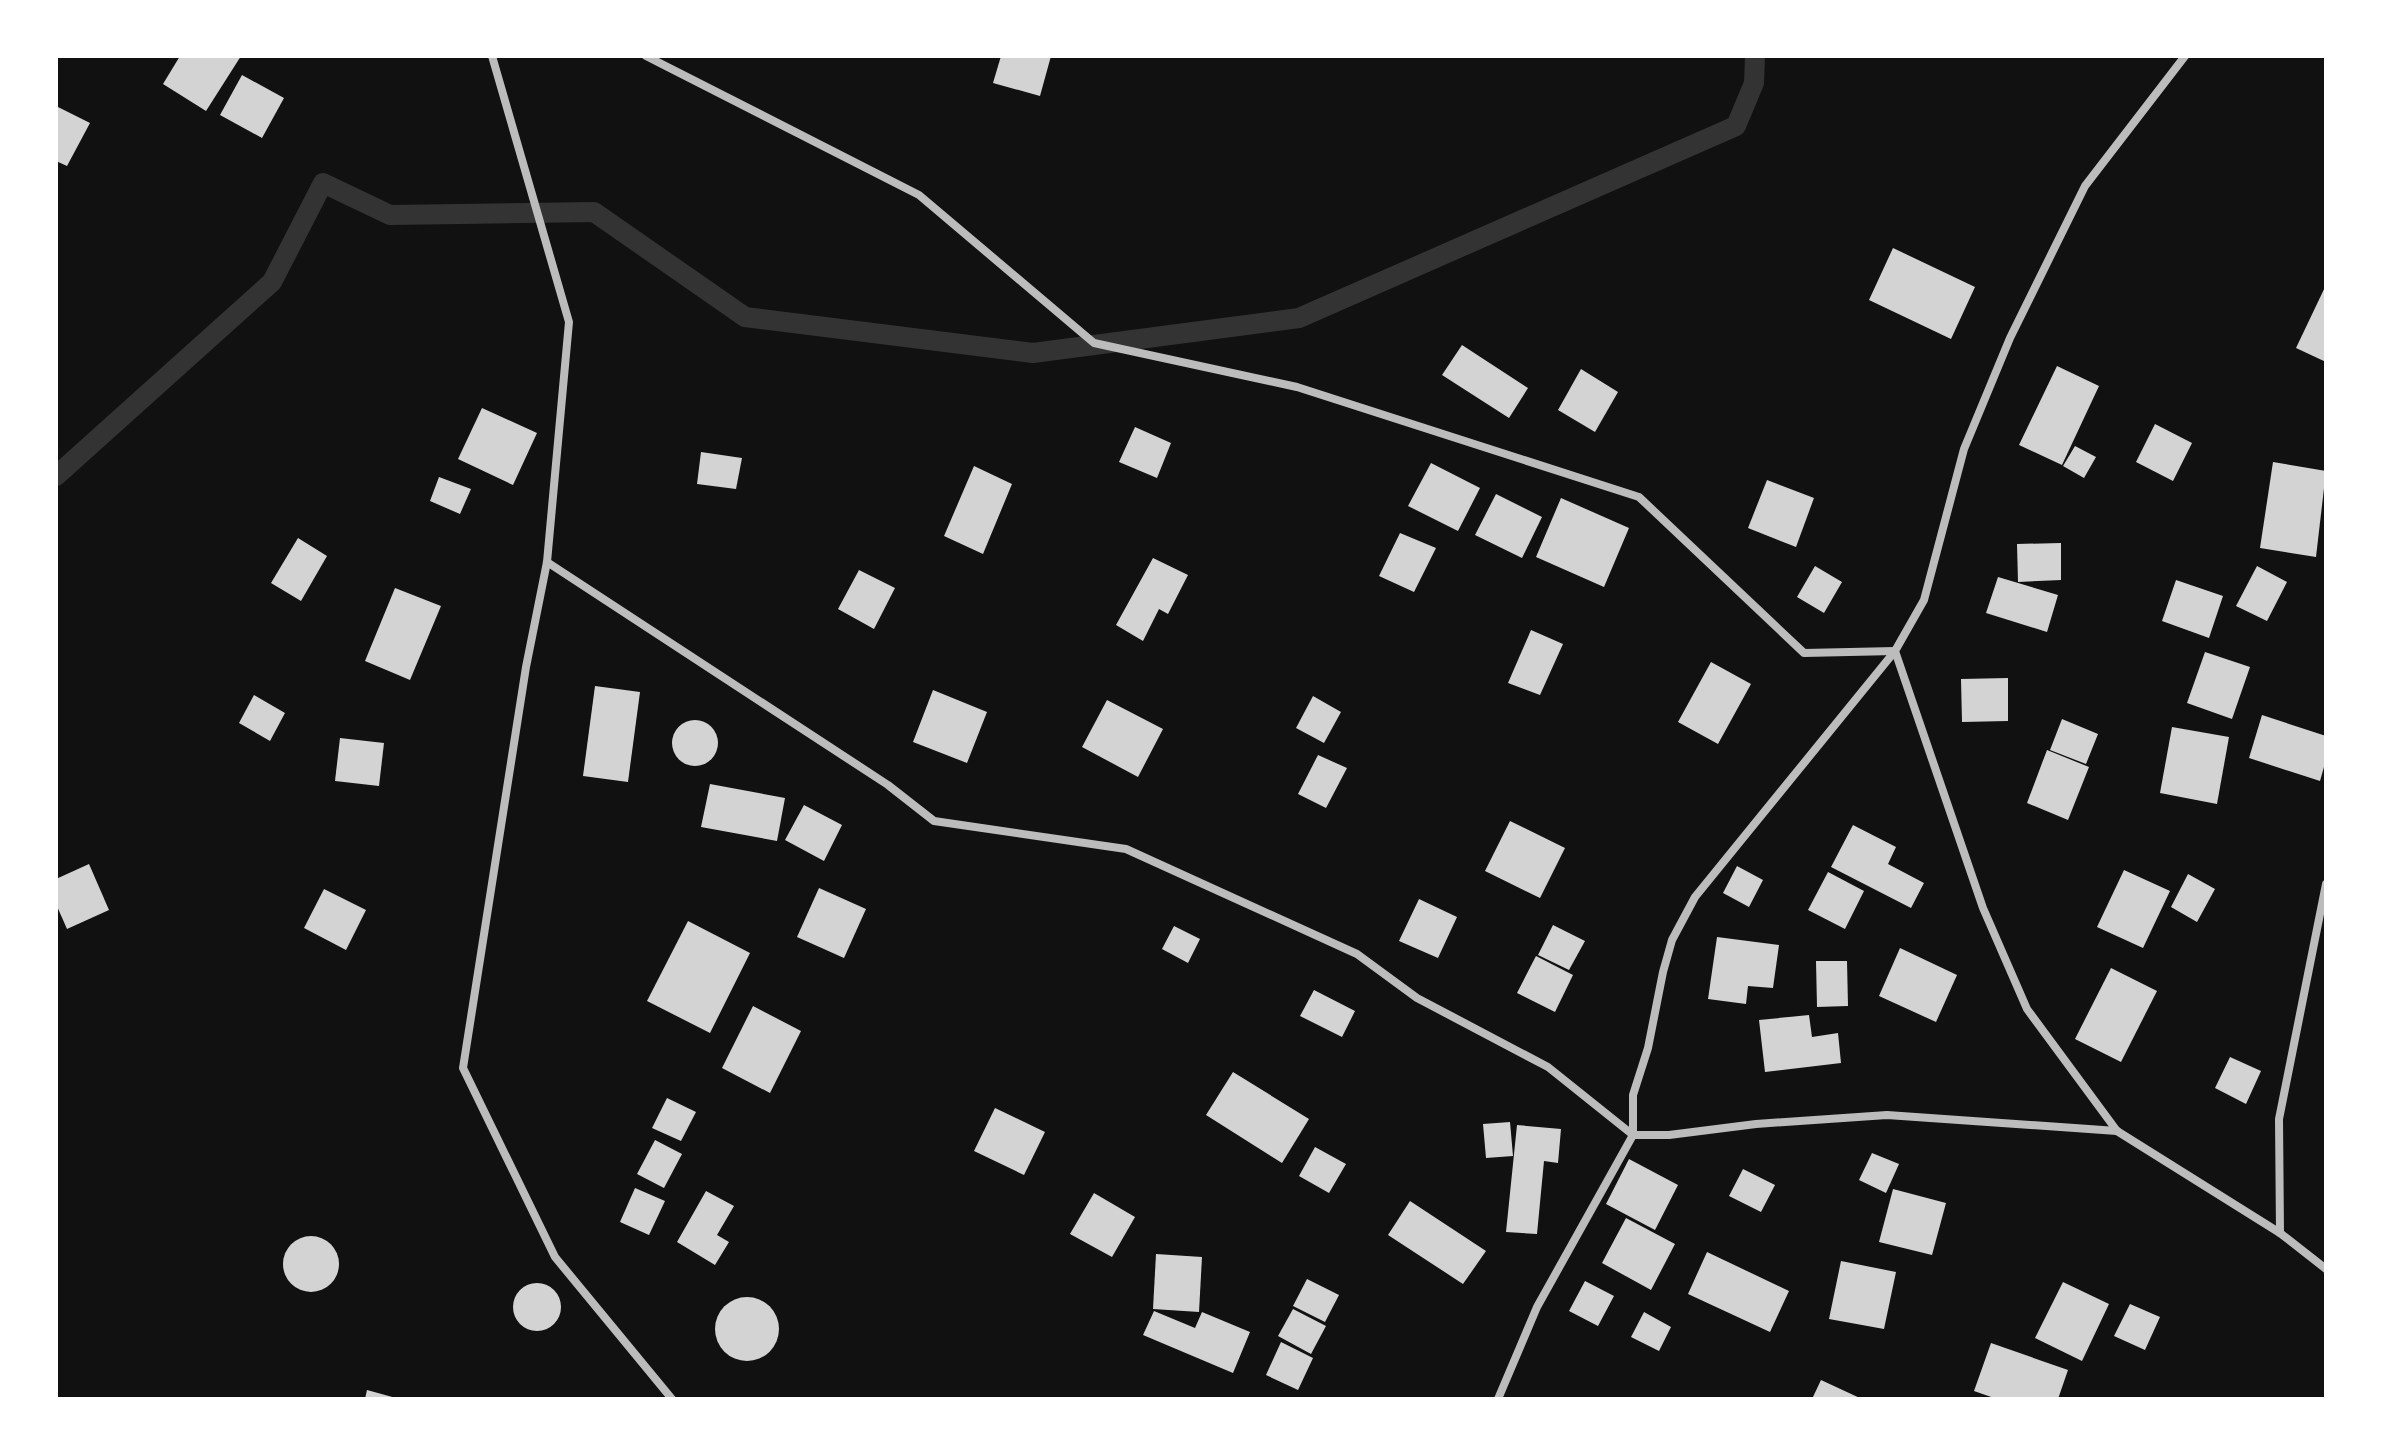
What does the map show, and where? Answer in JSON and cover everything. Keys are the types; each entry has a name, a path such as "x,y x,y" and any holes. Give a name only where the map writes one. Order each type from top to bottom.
{"street":[{"path":"492,56 569,322 547,562 526,667 463,1068 555,1257 672,1399"},
{"path":"646,56 919,195 1094,343 1297,387 1639,497 1804,653 1895,651"},
{"path":"1498,1399 1537,1307 1633,1135 1633,1095 1648,1048 1672,940 1695,897 1895,651 1924,600 1964,449 2010,338 2085,186 2185,56"},
{"path":"547,562 888,785 934,821 1126,849 1357,954 1417,998 1548,1067 1633,1135 1669,1135 1887,1115 2117,1131"},
{"path":"1895,651 1983,908 2027,1009 2117,1131 2280,1233 2326,1269"},
{"path":"2280,1233 2279,1119 2326,884"}],"building":[{"path":"180,56 241,56 206,111 163,84"},
{"path":"1001,56 1051,56 1040,96 993,83"},
{"path":"242,75 284,98 262,138 220,115"},
{"path":"56,106 90,123 67,166 56,161"},
{"path":"1893,248 1975,287 1951,339 1869,300"},
{"path":"2326,285 2326,362 2296,348"},
{"path":"1462,345 1528,388 1509,418 1442,375"},
{"path":"2057,366 2099,386 2062,465 2019,445"},
{"path":"1581,369 1618,392 1595,432 1558,410"},
{"path":"482,408 537,433 513,485 458,459"},
{"path":"2155,424 2192,443 2173,481 2136,462"},
{"path":"1135,427 1171,443 1157,478 1119,462"},
{"path":"2075,446 2096,457 2084,478 2063,466"},
{"path":"701,452 742,458 736,489 697,484"},
{"path":"2273,462 2326,471 2316,557 2260,548"},
{"path":"1431,463 1480,488 1458,531 1408,506"},
{"path":"974,466 1012,484 983,554 944,536"},
{"path":"439,477 471,489 460,514 430,501"},
{"path":"1767,480 1814,498 1796,547 1748,528"},
{"path":"1496,494 1542,517 1522,558 1475,535"},
{"path":"1561,498 1629,528 1604,587 1536,557"},
{"path":"1400,533 1436,548 1414,592 1379,576"},
{"path":"298,538 327,556 301,601 271,583"},
{"path":"2061,543 2061,580 2018,582 2017,544"},
{"path":"1153,558 1188,575 1168,614 1159,609 1143,641 1116,625"},
{"path":"1815,566 1842,582 1824,613 1797,597"},
{"path":"2257,566 2287,582 2267,621 2236,606"},
{"path":"859,570 895,588 874,629 838,609"},
{"path":"1998,577 2058,595 2047,632 1986,613"},
{"path":"2176,580 2223,596 2209,638 2162,621"},
{"path":"395,588 441,606 410,680 365,661"},
{"path":"1531,630 1563,644 1540,695 1508,683"},
{"path":"2205,652 2250,667 2232,719 2187,703"},
{"path":"1711,662 1751,684 1718,744 1678,722"},
{"path":"2008,678 2008,721 1962,722 1961,679"},
{"path":"595,686 640,692 628,782 583,776"},
{"path":"933,690 987,712 967,763 913,742"},
{"path":"254,695 285,713 270,741 239,723"},
{"path":"1313,696 1341,712 1324,743 1296,728"},
{"path":"1107,700 1163,729 1138,777 1082,747"},
{"path":"2262,715 2326,736 2326,760 2320,781 2249,758"},
{"path":"2062,719 2098,734 2086,764 2050,750"},
{"path":"695,720 711,727 718,743 711,759 695,766 679,759 672,743 679,727"},
{"path":"2172,727 2229,737 2217,804 2160,793"},
{"path":"340,738 384,743 379,786 335,781"},
{"path":"2047,750 2089,767 2068,820 2027,803"},
{"path":"1318,755 1347,768 1326,808 1298,794"},
{"path":"710,784 785,798 777,841 701,827"},
{"path":"804,805 842,825 824,861 785,840"},
{"path":"1510,821 1565,848 1540,898 1485,871"},
{"path":"1853,825 1896,847 1888,864 1924,883 1911,908 1831,867"},
{"path":"89,864 109,910 67,929 56,904 56,879"},
{"path":"1737,866 1763,880 1749,907 1723,893"},
{"path":"2124,870 2170,891 2143,948 2097,927"},
{"path":"1828,872 1864,891 1845,929 1808,910"},
{"path":"2188,874 2215,889 2197,922 2171,907"},
{"path":"819,888 866,909 844,958 797,937"},
{"path":"324,889 366,910 346,950 304,928"},
{"path":"1419,899 1457,917 1438,958 1399,941"},
{"path":"688,921 750,953 710,1033 647,1001"},
{"path":"1553,925 1585,941 1569,970 1538,955"},
{"path":"1174,926 1200,939 1188,963 1162,949"},
{"path":"1717,937 1779,945 1773,988 1748,986 1746,1004 1708,999"},
{"path":"1900,948 1957,975 1936,1022 1879,996"},
{"path":"1536,956 1573,975 1555,1012 1517,993"},
{"path":"1816,961 1847,961 1848,1006 1817,1007"},
{"path":"2111,968 2157,991 2121,1062 2075,1039"},
{"path":"1314,990 1355,1011 1342,1037 1300,1016"},
{"path":"753,1006 801,1031 770,1093 722,1068"},
{"path":"1809,1015 1812,1037 1838,1033 1841,1063 1765,1072 1759,1020"},
{"path":"2230,1057 2261,1071 2246,1104 2215,1088"},
{"path":"1233,1072 1309,1119 1282,1163 1206,1115"},
{"path":"667,1098 696,1112 681,1141 652,1128"},
{"path":"995,1108 1045,1132 1024,1175 974,1151"},
{"path":"1510,1122 1513,1156 1486,1158 1483,1124"},
{"path":"1517,1125 1561,1129 1558,1163 1544,1161 1537,1234 1506,1232"},
{"path":"655,1140 682,1154 664,1188 637,1174"},
{"path":"1315,1147 1346,1164 1329,1193 1299,1176"},
{"path":"1872,1153 1899,1164 1886,1193 1859,1180"},
{"path":"1629,1159 1678,1185 1655,1230 1606,1204"},
{"path":"1743,1169 1775,1185 1761,1212 1729,1196"},
{"path":"635,1188 665,1201 649,1235 620,1222"},
{"path":"1893,1189 1946,1203 1932,1255 1879,1242"},
{"path":"706,1191 734,1206 717,1235 729,1242 715,1265 677,1242"},
{"path":"1094,1193 1135,1217 1112,1257 1070,1234"},
{"path":"1410,1201 1486,1251 1463,1284 1388,1235"},
{"path":"1626,1218 1675,1244 1651,1290 1602,1263"},
{"path":"311,1236 331,1244 339,1264 331,1284 311,1292 291,1284 283,1264 291,1244"},
{"path":"1707,1252 1789,1291 1770,1332 1688,1294"},
{"path":"1156,1254 1202,1257 1199,1312 1153,1309"},
{"path":"1841,1261 1896,1272 1884,1329 1829,1319"},
{"path":"1307,1279 1339,1295 1325,1322 1293,1306"},
{"path":"1585,1281 1614,1296 1598,1326 1569,1311"},
{"path":"2063,1282 2109,1304 2082,1361 2035,1338"},
{"path":"537,1283 554,1290 561,1307 554,1324 537,1331 520,1324 513,1307 520,1290"},
{"path":"747,1297 765,1303 773,1311 779,1329 773,1347 765,1355 747,1361 729,1355 721,1347 715,1329 721,1311 729,1303"},
{"path":"2130,1304 2160,1317 2145,1350 2114,1336"},
{"path":"1293,1309 1326,1326 1311,1354 1278,1336"},
{"path":"1154,1311 1195,1328 1202,1312 1250,1332 1233,1373 1143,1335"},
{"path":"1644,1312 1671,1327 1659,1351 1631,1337"},
{"path":"1281,1342 1313,1358 1298,1390 1266,1375"},
{"path":"1991,1343 2068,1370 2058,1399 1997,1399 1974,1391"},
{"path":"1821,1380 1862,1399 1812,1399"},
{"path":"367,1390 396,1398 365,1399"}],"waterway":[{"path":"56,476 272,282 323,183 390,215 594,212 745,317 1033,353 1299,318 1736,126 1754,83 1755,56"}]}
